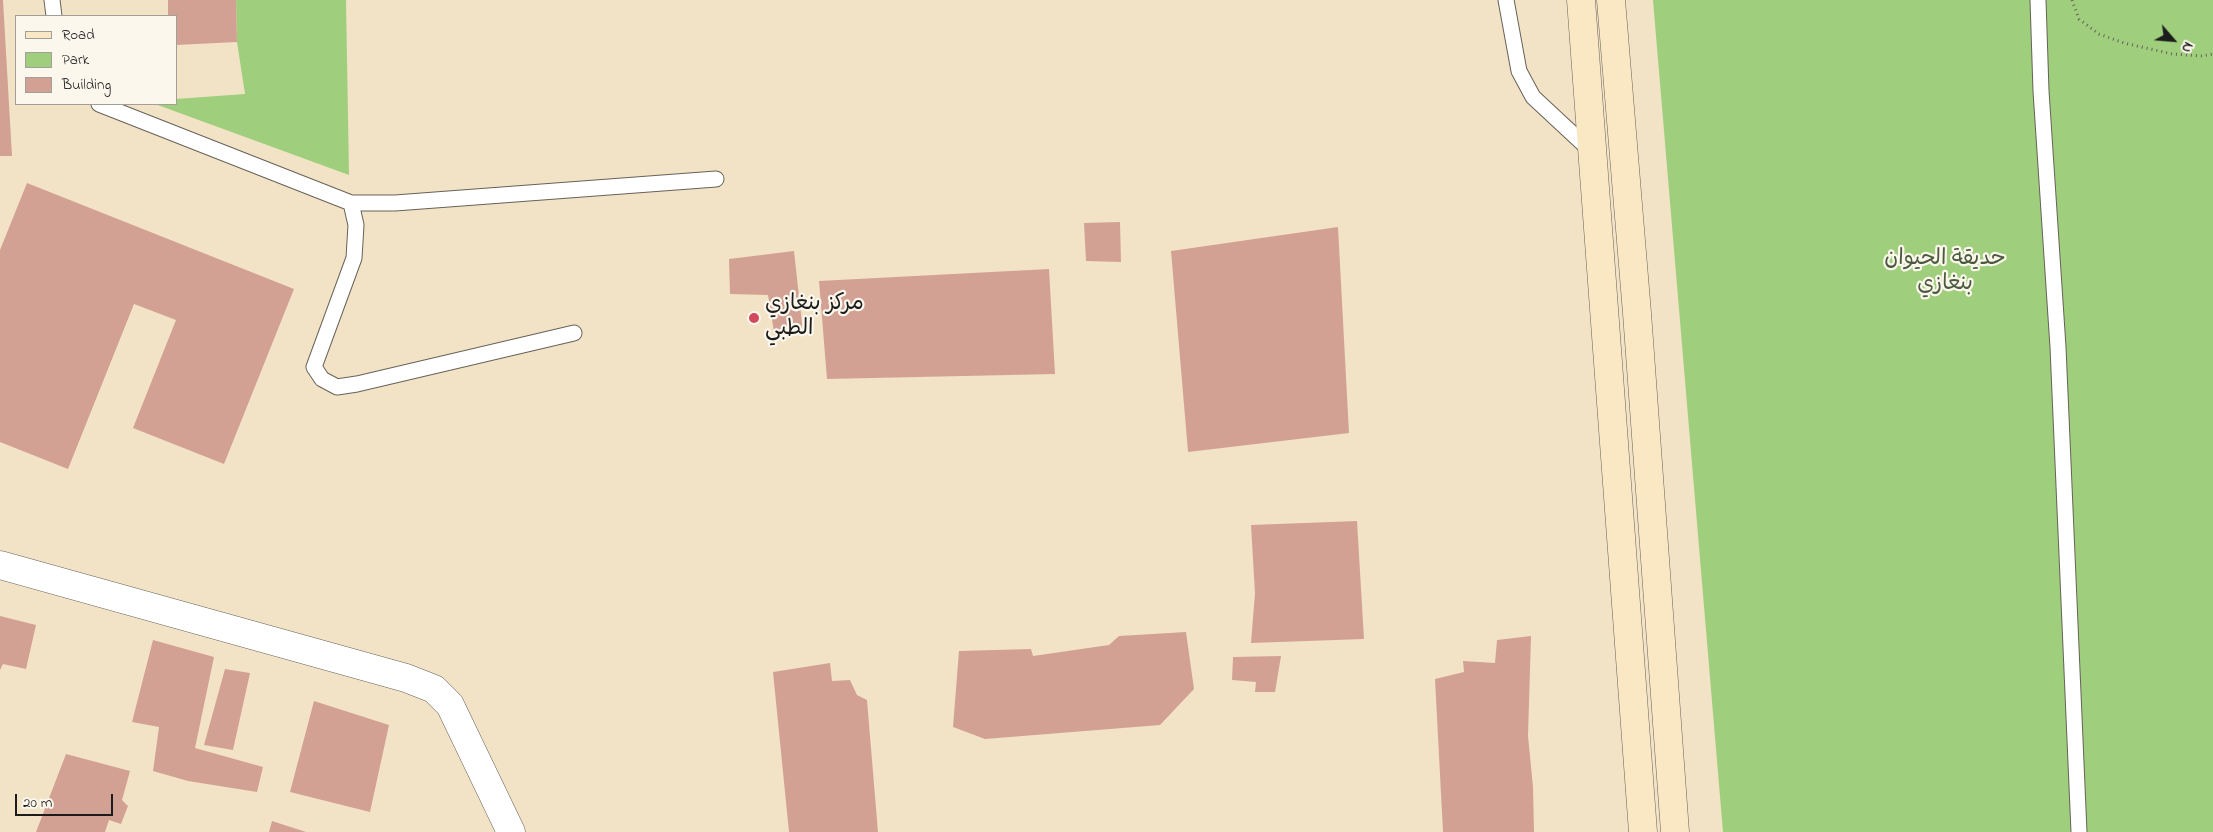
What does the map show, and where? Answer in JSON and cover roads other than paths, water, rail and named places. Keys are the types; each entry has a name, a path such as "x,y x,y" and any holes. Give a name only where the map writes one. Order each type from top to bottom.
{"main road":[{"path":"1581,0 1643,832"},
{"path":"1611,0 1637,313 1675,832"},
{"path":"1638,775 1670,772"}],"street":[{"path":"0,565 406,678 434,689 450,705 512,832"}],"lane":[{"path":"52,0 54,15"},
{"path":"1506,0 1519,71 1533,97 1593,152"},
{"path":"2038,0 2041,91 2058,347 2078,832"},
{"path":"102,105 351,203 395,203 716,179"},
{"path":"351,203 356,225 354,258 314,367 322,379 337,387 357,384 574,333"}],"place":[{"name":"مركز بنغازي الطبي","path":"754,318"}],"park label":[{"name":"حديقة الحيوان بنغازي","path":"1945,272"}]}
